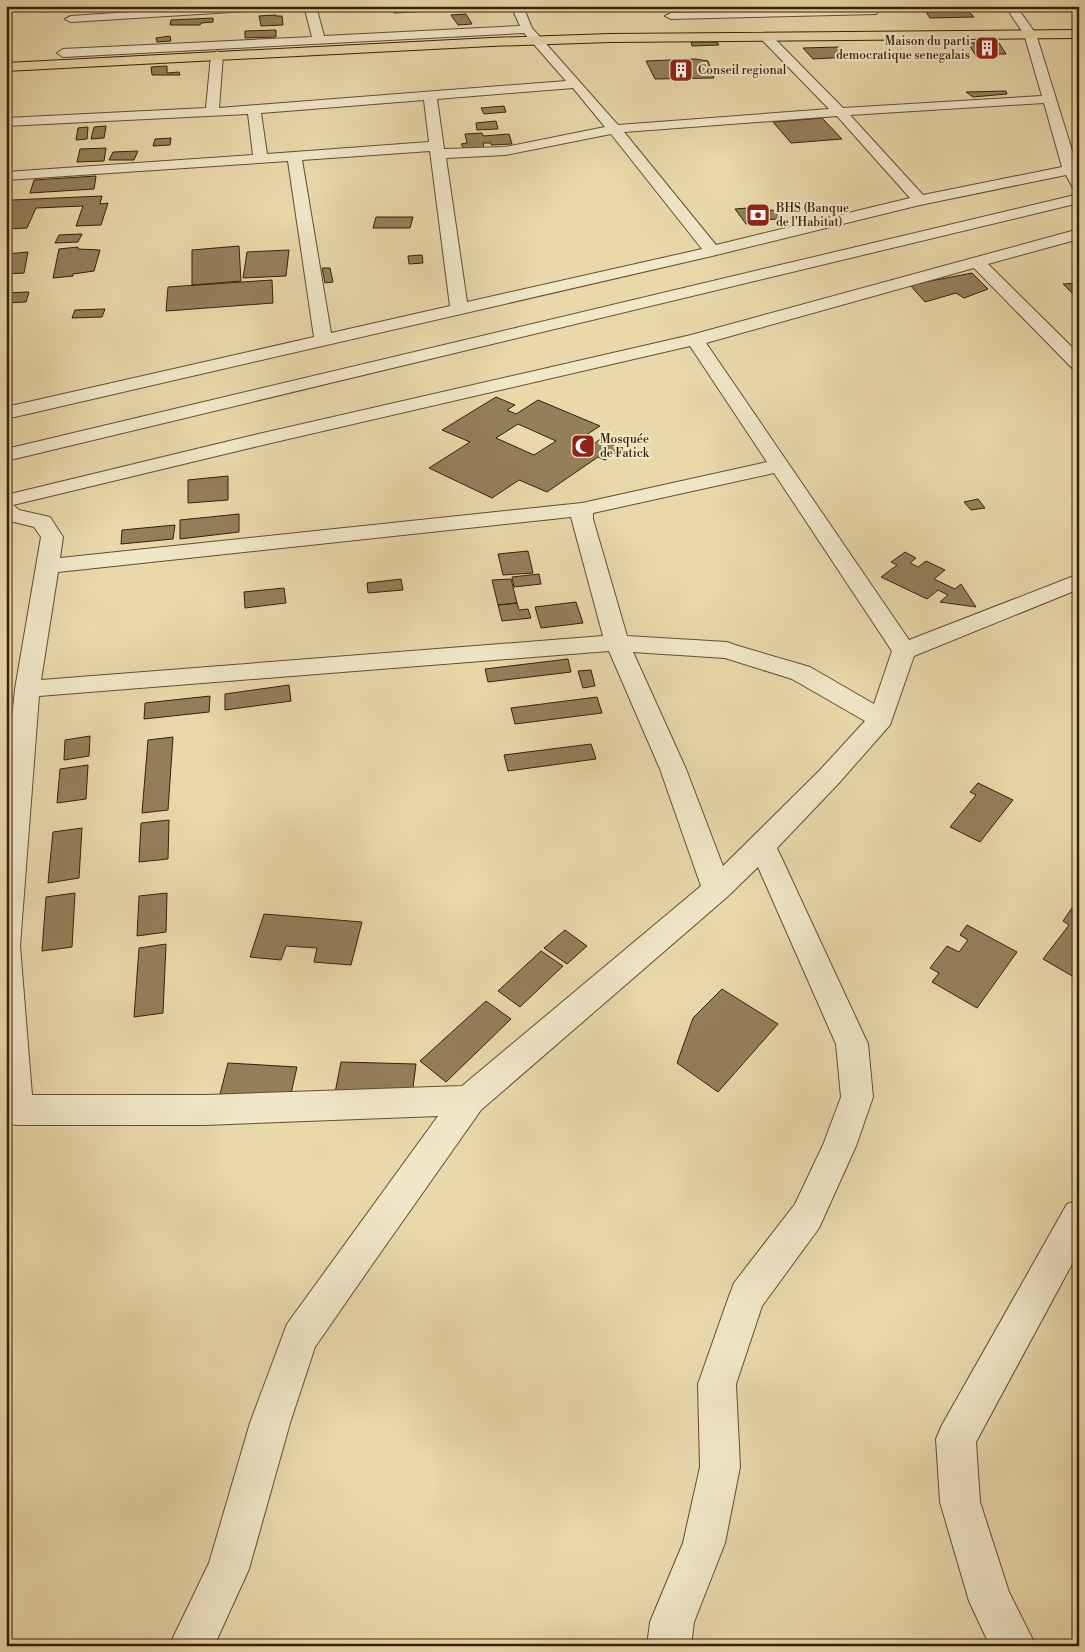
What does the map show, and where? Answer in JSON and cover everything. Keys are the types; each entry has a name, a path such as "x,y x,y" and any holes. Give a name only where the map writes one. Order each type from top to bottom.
{"main road":[{"path":"6,68 63,53 217,55 536,40 766,37 878,20 1030,34 1079,34"}],"street":[{"path":"75,6 70,23 282,6"},
{"path":"310,6 319,39"},
{"path":"517,6 527,29 670,196 712,251"},
{"path":"1010,6 1030,34 1070,170 1079,186"},
{"path":"680,38 668,11 878,20"},
{"path":"63,53 527,29"},
{"path":"766,37 840,112 920,200"},
{"path":"212,112 217,55"},
{"path":"6,122 254,110 576,84"},
{"path":"430,95 459,309"},
{"path":"6,176 294,156 438,150 505,151 613,129 1050,99"},
{"path":"254,110 261,158"},
{"path":"294,156 324,340"},
{"path":"6,413 712,251 920,200 1070,170"},
{"path":"6,455 1079,198"},
{"path":"6,501 250,442 695,340 1079,234"},
{"path":"978,263 1079,365"},
{"path":"695,340 904,652"},
{"path":"47,566 582,509 779,466"},
{"path":"582,509 582,519 617,643 673,769 717,889"},
{"path":"6,510 12,515 42,522 52,537 27,689 6,944"},
{"path":"192,1646 228,1569 270,1423 300,1337 469,1100 717,889 829,777 880,719 904,652 1079,581"},
{"path":"27,689 617,643 727,650 801,673 880,719"},
{"path":"669,1646 672,1622 704,1543 720,1467 717,1384 747,1296 807,1216 840,1146 857,1097 852,1044 762,846"},
{"path":"6,949 11,1109 205,1110 469,1100"},
{"path":"1014,1646 990,1601 960,1502 956,1439 1079,1216"}],"building":[{"path":"42,6 60,6 60,11 41,12"},
{"path":"431,6 433,11 394,13 391,7"},
{"path":"966,7 969,11 924,11 922,8"},
{"path":"926,12 969,12 974,17 930,18"},
{"path":"466,14 472,24 458,25 451,15"},
{"path":"259,16 282,16 283,25 261,26"},
{"path":"213,18 213,22 201,23 200,25 170,25 171,20"},
{"path":"276,30 276,37 245,38 245,31"},
{"path":"170,36 171,41 157,42 156,38"},
{"path":"691,42 717,42 719,45 692,46"},
{"name":"Maison du parti democratique senegalais","path":"968,43 999,43 1006,54 989,54 990,57 976,56"},
{"path":"839,47 849,57 813,59 803,48"},
{"name":"Conseil regional","path":"695,59 708,61 714,78 655,79 646,61"},
{"path":"167,66 167,73 179,72 180,75 152,75 151,67"},
{"path":"1006,91 1007,94 973,97 966,92"},
{"path":"504,106 506,112 484,114 481,108"},
{"path":"822,118 842,139 791,143 773,122"},
{"path":"496,121 498,129 477,130 476,123"},
{"path":"106,126 104,138 91,139 94,127"},
{"path":"88,127 87,139 76,140 78,128"},
{"path":"482,133 483,136 509,134 512,144 491,145 491,143 483,143 484,148 464,149 461,144 467,143 465,134"},
{"path":"171,138 170,145 153,146 155,139"},
{"path":"106,148 104,161 77,162 80,149"},
{"path":"138,151 134,160 109,160 113,152"},
{"path":"96,176 94,189 30,193 34,180"},
{"path":"102,196 100,204 108,203 101,225 76,226 83,206 36,208 27,228 6,229 6,208 9,208 12,200"},
{"name":"BHS (Banque de l'Habitat)","path":"761,207 764,211 773,210 781,219 757,220 760,223 746,224 735,209"},
{"path":"376,217 413,217 410,228 373,228"},
{"path":"82,234 78,242 55,243 59,235"},
{"path":"239,246 241,281 192,285 192,250"},
{"path":"78,247 78,249 100,250 94,271 53,278 59,249"},
{"path":"289,250 286,276 243,278 247,252"},
{"path":"28,252 24,273 6,274 6,254"},
{"path":"422,255 423,263 409,264 408,256"},
{"path":"322,268 330,268 333,282 325,283"},
{"path":"972,273 988,289 964,298 956,293 925,302 910,285"},
{"path":"272,280 273,303 166,311 168,287"},
{"path":"1079,283 1079,300 1063,284"},
{"path":"29,292 26,302 6,303 6,293"},
{"path":"105,309 102,317 72,318 75,310"},
{"name":"Mosquée de Fatick","path":"496,397 515,405 507,410 516,414 538,400 600,426 580,439 593,445 600,439 622,448 605,460 598,457 547,492 519,480 492,498 429,468 470,442 442,430","holes":["518,424 556,441 534,455 496,438"]},
{"path":"228,476 228,500 188,503 188,480"},
{"path":"978,499 985,508 971,510 964,502"},
{"path":"239,514 239,532 180,539 180,520"},
{"path":"175,525 173,539 121,544 122,530"},
{"path":"528,551 533,573 503,575 498,554"},
{"path":"905,552 916,558 910,563 918,567 926,561 945,570 934,579 955,589 961,584 976,607 940,602 948,595 938,590 927,599 881,577 897,565 891,562"},
{"path":"539,574 541,584 514,587 512,577"},
{"path":"401,579 403,590 368,593 367,583"},
{"path":"511,579 517,603 498,605 492,580"},
{"path":"284,588 286,603 245,608 244,592"},
{"path":"576,602 583,623 541,628 535,607"},
{"path":"517,603 519,610 528,609 531,618 502,621 498,605"},
{"path":"568,659 571,672 488,682 485,669"},
{"path":"591,670 595,686 583,688 578,671"},
{"path":"289,685 291,701 225,710 225,694"},
{"path":"210,696 209,712 144,719 145,703"},
{"path":"597,697 602,713 515,724 511,708"},
{"path":"90,736 89,756 64,760 65,740"},
{"path":"173,737 168,810 142,813 148,740"},
{"path":"591,744 596,759 508,771 504,755"},
{"path":"88,765 86,799 57,803 60,769"},
{"path":"978,783 1013,800 980,842 950,827 976,795 970,792"},
{"path":"169,820 168,859 139,862 141,823"},
{"path":"82,828 79,878 48,883 53,832"},
{"path":"75,893 72,947 42,951 46,897"},
{"path":"167,893 166,932 137,936 139,896"},
{"path":"1072,908 1079,912 1079,980 1043,959 1069,925 1063,921"},
{"path":"264,914 362,922 351,965 314,962 317,948 286,946 281,960 250,957"},
{"path":"967,925 1017,952 977,1008 932,982 939,973 930,968 947,946 959,952 968,940 960,935"},
{"path":"565,930 587,946 567,964 544,948"},
{"path":"166,944 163,1013 134,1017 139,948"},
{"path":"541,951 563,966 520,1007 498,991"},
{"path":"722,989 778,1024 718,1092 677,1063 693,1018"},
{"path":"486,1001 511,1019 446,1082 420,1061"},
{"path":"341,1062 416,1064 412,1095 335,1093"},
{"path":"228,1063 297,1067 290,1098 220,1094"}],"place":[{"name":"Maison du parti democratique senegalais","path":"987,48"},
{"name":"Conseil regional","path":"681,70"},
{"name":"BHS (Banque de l'Habitat)","path":"758,215"},
{"name":"Mosquée de Fatick","path":"583,446"}]}
